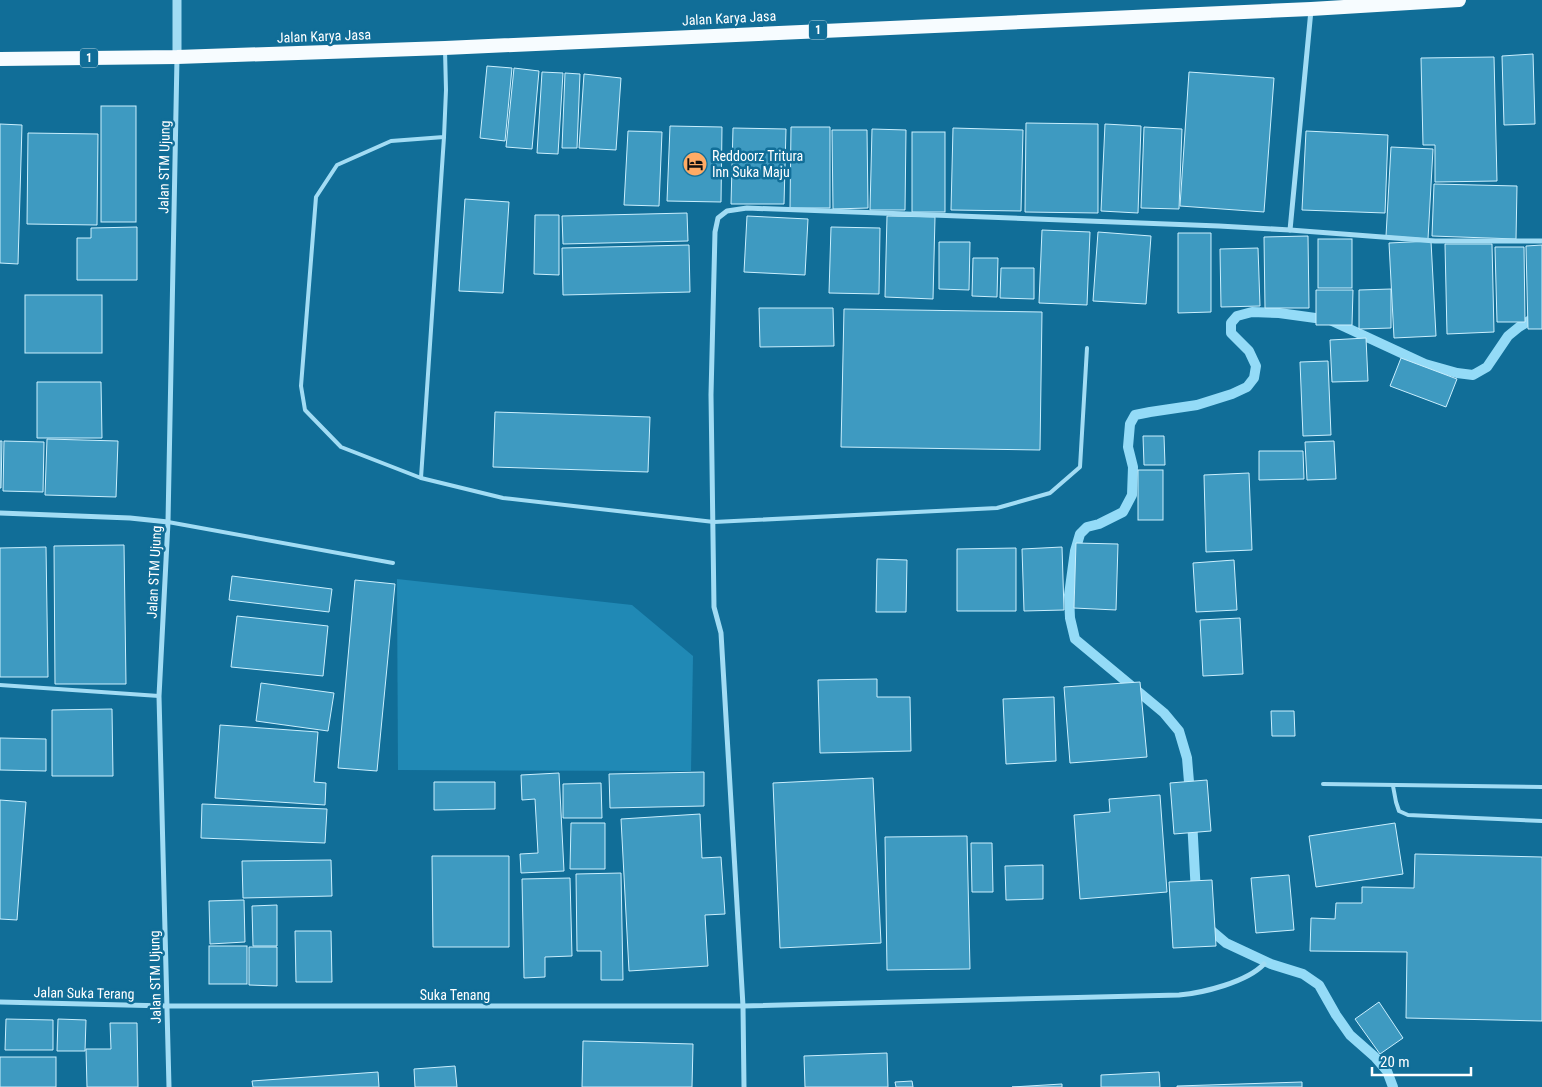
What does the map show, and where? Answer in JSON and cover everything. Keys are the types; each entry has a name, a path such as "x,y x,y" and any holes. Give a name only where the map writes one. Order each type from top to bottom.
{"highway":[{"name":"Jalan Karya Jasa","path":"0,59 177,57 445,48 1312,9 1459,0"}],"street":[{"path":"177,57 178,0"},
{"path":"1290,230 1312,9"},
{"name":"Jalan STM Ujung","path":"169,1087 159,696 168,522 177,57"},
{"path":"744,1087 743,1006 721,633 714,607 711,395 715,232 718,218 727,211 747,208 1219,226 1435,241 1542,242"},
{"path":"0,513 130,518 168,522"},
{"name":"Suka Tenang","path":"167,1006 743,1006 1197,994 1244,978 1254,973 1264,964"},
{"name":"Jalan Suka Terang","path":"0,1002 167,1006"}],"lane":[{"path":"421,478 444,137 445,48"},
{"path":"444,137 390,141 337,165 316,197 301,386 305,410 341,447 421,478 503,498 714,522 997,508 1050,493 1080,467 1087,348"},
{"path":"168,522 393,563"},
{"path":"0,685 159,696"},
{"path":"1323,784 1542,787"},
{"path":"1393,786 1399,811 1408,815 1542,821"}],"shaded area":[{"path":"397,579 632,605 693,656 691,771 398,770"}],"building":[{"path":"1533,54 1535,124 1504,125 1502,56"},
{"path":"1494,57 1497,181 1435,182 1435,145 1423,145 1421,58"},
{"path":"487,66 512,68 505,141 480,138"},
{"path":"514,68 539,71 532,149 506,147"},
{"path":"542,72 563,73 558,154 537,153"},
{"path":"1189,72 1274,78 1264,212 1180,206"},
{"path":"565,73 580,74 577,148 562,148"},
{"path":"584,74 621,78 616,150 579,148"},
{"path":"101,106 136,106 136,222 101,222"},
{"path":"1026,123 1098,124 1098,213 1025,212"},
{"path":"0,124 22,125 18,264 0,263"},
{"path":"1105,124 1141,126 1138,213 1101,211"},
{"name":"Reddoorz Tritura Inn Suka Maju","path":"670,126 722,127 721,202 667,201"},
{"path":"791,127 830,127 830,208 790,208"},
{"path":"1144,127 1182,129 1179,209 1141,208"},
{"path":"733,128 786,129 784,204 731,204"},
{"path":"953,128 1023,130 1021,211 951,210"},
{"path":"872,129 906,130 905,210 870,210"},
{"path":"832,130 867,130 868,208 833,209"},
{"path":"628,131 662,132 659,206 624,205"},
{"path":"1306,131 1388,135 1385,213 1302,210"},
{"path":"912,132 945,132 945,212 912,212"},
{"path":"28,133 98,134 97,225 27,224"},
{"path":"1391,147 1433,149 1428,239 1386,236"},
{"path":"1434,184 1517,186 1516,239 1432,236"},
{"path":"465,199 509,202 503,293 459,291"},
{"path":"687,213 688,241 563,244 562,216"},
{"path":"535,215 559,215 559,275 534,274"},
{"path":"747,216 808,219 805,275 744,272"},
{"path":"887,216 935,217 933,299 885,297"},
{"path":"137,227 137,280 77,280 77,238 91,238 91,228"},
{"path":"831,227 880,228 879,294 829,293"},
{"path":"1042,230 1090,232 1087,305 1039,303"},
{"path":"1098,232 1151,236 1146,304 1093,301"},
{"path":"1178,233 1211,233 1211,312 1178,313"},
{"path":"1308,236 1309,308 1265,308 1264,237"},
{"path":"1318,239 1352,239 1352,288 1318,288"},
{"path":"1431,241 1436,336 1394,338 1389,243"},
{"path":"939,242 970,242 969,290 939,289"},
{"path":"1445,244 1492,244 1494,332 1447,334"},
{"path":"689,245 690,292 563,295 562,248"},
{"path":"1542,245 1542,329 1528,329 1526,246"},
{"path":"1495,247 1524,247 1525,322 1497,322"},
{"path":"1258,248 1260,306 1221,307 1220,249"},
{"path":"973,258 998,258 997,297 972,296"},
{"path":"1001,268 1034,268 1034,299 1000,298"},
{"path":"1391,289 1391,328 1359,329 1359,290"},
{"path":"1316,290 1353,290 1352,325 1316,325"},
{"path":"25,295 102,295 102,353 25,353"},
{"path":"759,308 833,308 834,346 760,347"},
{"path":"844,309 1042,312 1040,450 841,447"},
{"path":"1366,338 1368,381 1332,382 1330,340"},
{"path":"1401,358 1457,379 1446,407 1390,386"},
{"path":"1328,361 1331,435 1303,436 1300,362"},
{"path":"37,382 101,382 102,438 37,438"},
{"path":"495,412 650,417 648,472 493,467"},
{"path":"1143,436 1164,436 1165,465 1144,465"},
{"path":"47,439 118,441 116,497 45,495"},
{"path":"0,441 2,441 1,488 0,488"},
{"path":"4,441 44,442 43,492 3,491"},
{"path":"1334,441 1336,479 1307,480 1305,442"},
{"path":"1259,451 1303,451 1304,479 1259,480"},
{"path":"1138,470 1163,470 1163,520 1138,520"},
{"path":"1249,473 1252,550 1206,552 1204,475"},
{"path":"1076,543 1118,544 1116,610 1074,608"},
{"path":"124,545 126,684 55,684 54,546"},
{"path":"46,547 48,677 0,677 0,548"},
{"path":"1062,547 1064,610 1024,611 1022,549"},
{"path":"1016,548 1016,611 957,611 957,549"},
{"path":"877,559 907,560 906,612 876,612"},
{"path":"1234,560 1237,610 1196,612 1193,563"},
{"path":"232,576 332,589 329,612 229,600"},
{"path":"355,580 395,584 377,771 338,768"},
{"path":"237,616 328,626 323,676 231,667"},
{"path":"1240,618 1243,674 1203,676 1200,620"},
{"path":"877,679 877,697 910,697 911,751 820,753 818,680"},
{"path":"1140,682 1147,757 1070,763 1064,687"},
{"path":"261,683 334,693 328,731 256,721"},
{"path":"1054,697 1056,761 1006,764 1003,699"},
{"path":"112,709 113,776 52,776 52,710"},
{"path":"1271,711 1294,711 1295,736 1272,736"},
{"path":"220,725 318,732 314,782 326,783 325,805 215,798"},
{"path":"0,738 46,739 46,771 0,770"},
{"path":"704,772 704,806 610,808 609,774"},
{"path":"559,773 564,871 521,873 520,854 538,853 535,799 522,800 521,775"},
{"path":"873,778 881,943 780,948 773,783"},
{"path":"1207,780 1211,831 1174,834 1170,783"},
{"path":"434,782 495,782 495,809 434,810"},
{"path":"601,783 602,818 563,818 563,784"},
{"path":"1160,795 1167,892 1080,899 1074,815 1110,812 1109,799"},
{"path":"0,800 26,802 17,920 0,919"},
{"path":"202,804 327,809 325,843 201,838"},
{"path":"700,814 702,858 721,857 725,914 705,915 708,966 629,971 621,819"},
{"path":"571,823 605,823 605,869 570,869"},
{"path":"1395,823 1403,874 1316,887 1309,836"},
{"path":"967,836 970,969 887,970 885,837"},
{"path":"971,843 992,843 993,892 972,892"},
{"path":"1415,854 1542,857 1542,1021 1406,1018 1407,952 1310,951 1311,918 1335,919 1336,903 1362,903 1362,887 1414,888"},
{"path":"432,856 509,856 509,947 433,947"},
{"path":"331,860 332,896 243,898 242,861"},
{"path":"1043,865 1043,899 1006,900 1005,866"},
{"path":"621,873 623,980 601,980 601,951 577,951 576,874"},
{"path":"1289,875 1294,930 1256,933 1251,878"},
{"path":"570,878 572,956 545,957 545,977 524,978 522,879"},
{"path":"1212,880 1216,946 1173,948 1169,882"},
{"path":"244,900 245,942 210,944 209,901"},
{"path":"277,905 277,946 253,946 252,906"},
{"path":"295,931 331,931 332,982 296,982"},
{"path":"209,946 247,946 247,984 209,984"},
{"path":"249,947 277,947 277,986 249,985"},
{"path":"1379,1002 1403,1038 1380,1054 1355,1019"},
{"path":"6,1019 53,1020 53,1050 5,1050"},
{"path":"58,1019 86,1020 85,1051 57,1051"},
{"path":"110,1023 137,1023 138,1087 87,1087 86,1049 111,1049"},
{"path":"583,1041 693,1044 692,1087 582,1087"},
{"path":"887,1053 888,1087 805,1087 804,1056"},
{"path":"0,1057 56,1057 56,1087 0,1087"},
{"path":"455,1066 457,1087 415,1087 414,1069"},
{"path":"378,1072 379,1087 253,1087 252,1081"},
{"path":"1159,1072 1160,1087 1101,1087 1101,1075"},
{"path":"912,1081 913,1087 896,1087 895,1082"},
{"path":"1302,1082 1302,1087 1177,1087 1177,1086"},
{"path":"1062,1084 1062,1087 1012,1087"}],"waterway":[{"path":"1190,794 1187,758 1179,731 1164,713 1075,639 1070,618 1069,595 1075,551 1080,534 1087,527 1099,524 1123,512 1132,495 1133,467 1128,447 1130,424 1135,415 1197,405 1232,394 1247,387 1254,378 1256,366 1249,351 1231,333 1231,323 1237,316 1252,312 1279,313 1330,320 1425,364 1457,373 1473,375 1487,367 1508,336 1542,313"},
{"path":"1192,819 1196,894"},
{"path":"1206,926 1226,943 1271,964 1303,974 1319,985 1350,1035 1375,1057 1387,1071 1393,1087"}],"place":[{"name":"Reddoorz Tritura Inn Suka Maju","path":"695,164"}]}
